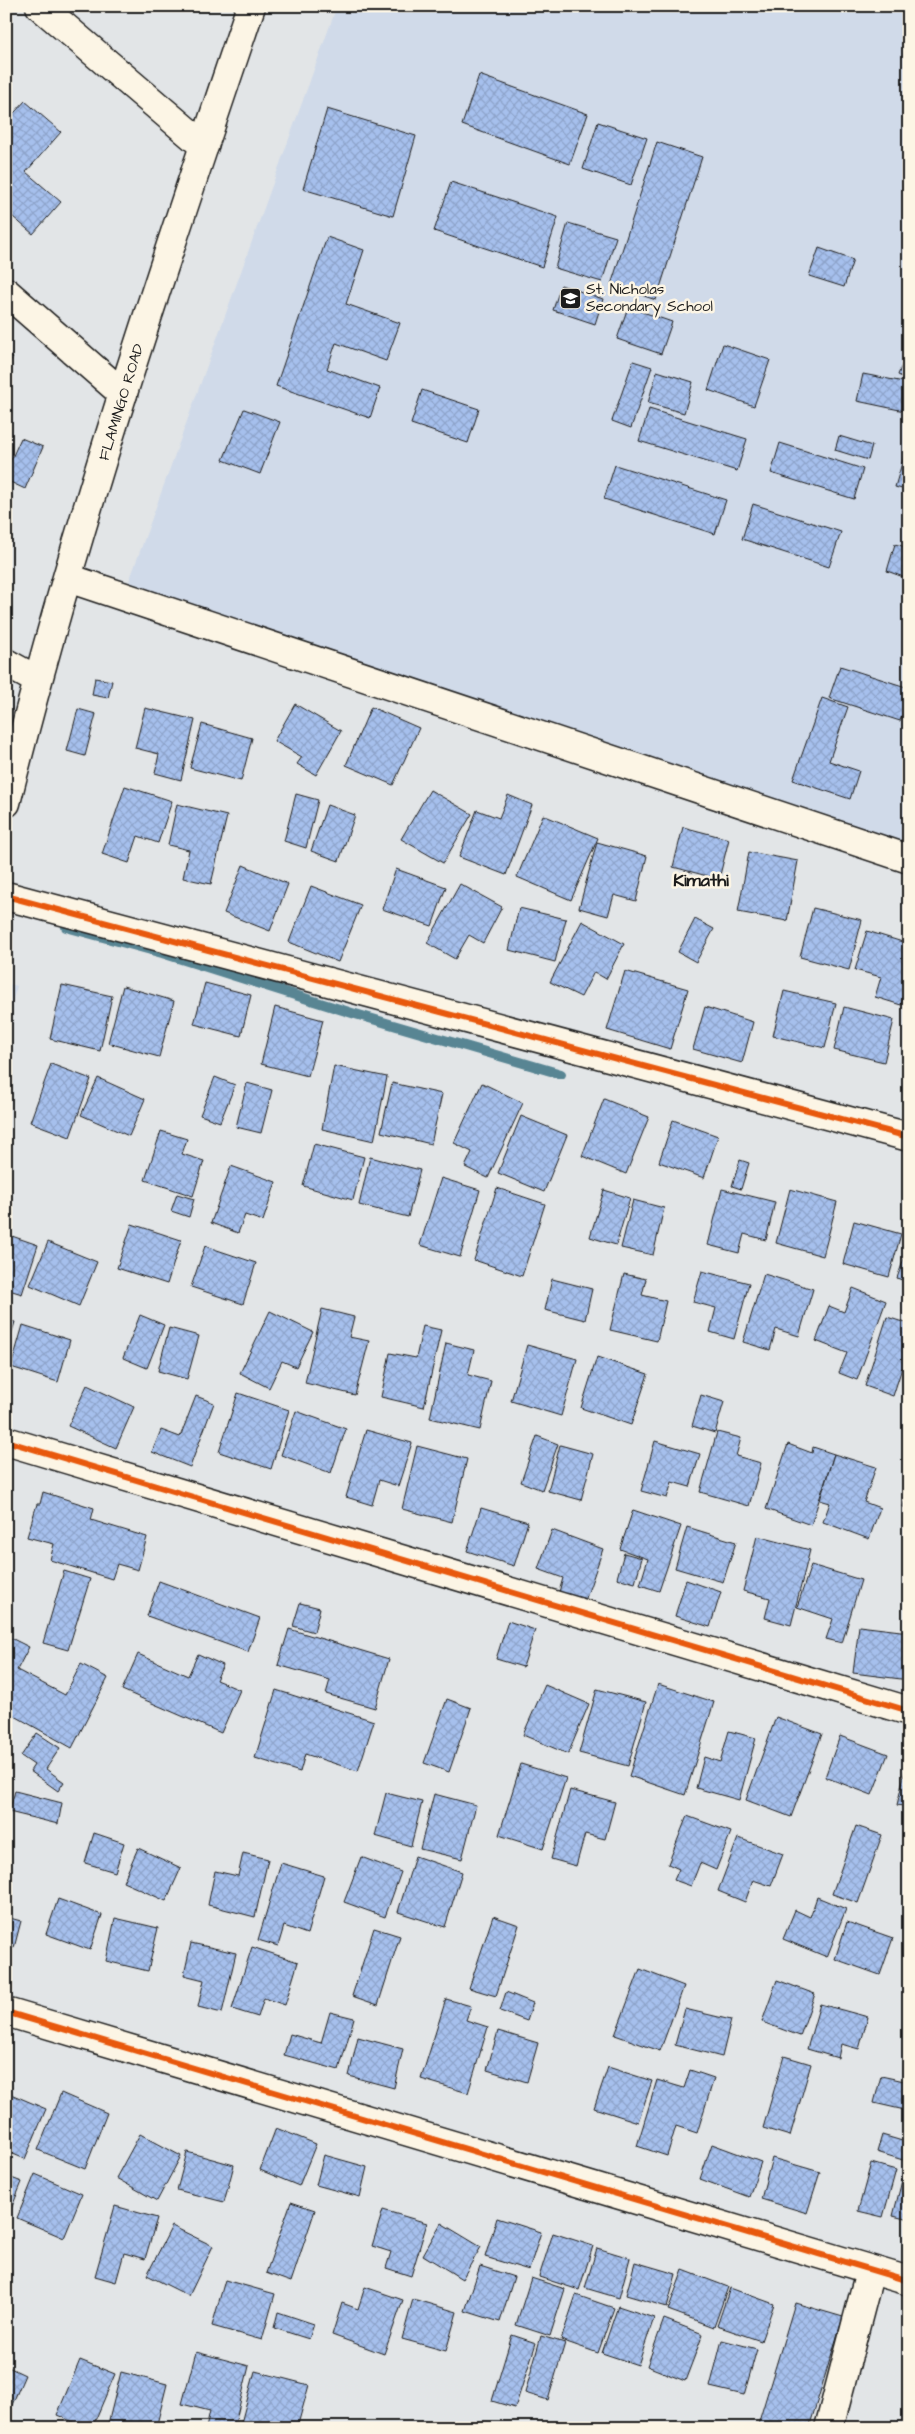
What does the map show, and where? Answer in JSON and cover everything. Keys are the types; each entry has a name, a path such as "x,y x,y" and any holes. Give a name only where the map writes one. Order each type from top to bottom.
{"street":[{"path":"40,6 204,146"},
{"name":"FLAMINGO ROAD","path":"6,803 37,680 123,394 251,6"},
{"path":"6,292 123,394"},
{"path":"68,578 909,858"},
{"path":"6,663 37,680"},
{"path":"6,896 909,1138"},
{"path":"6,1441 909,1711"},
{"path":"6,2012 870,2271 909,2281"},
{"path":"830,2428 870,2271"}],"shaded area":[{"name":"St. Nicholas Secondary School","path":"337,6 909,6 909,853 126,590"},
{"path":"6,983 17,986 6,1021"}],"building":[{"path":"898,6 909,6 909,12 897,8"},
{"path":"479,75 588,114 570,164 462,125"},
{"path":"25,101 61,132 26,172 61,202 33,234 6,211 6,122"},
{"path":"327,109 416,136 393,216 303,189"},
{"path":"598,122 647,138 631,185 583,169"},
{"path":"657,142 702,157 656,300 611,285"},
{"path":"451,182 558,217 542,267 434,231"},
{"path":"568,223 616,237 602,282 555,268"},
{"path":"327,237 364,250 346,304 400,323 386,361 336,343 327,369 380,388 370,418 276,386"},
{"path":"819,248 853,260 844,287 809,276"},
{"path":"561,285 603,299 595,324 553,310"},
{"path":"628,307 672,322 661,354 617,339"},
{"path":"723,344 770,360 754,406 708,390"},
{"path":"909,348 909,380 898,375"},
{"path":"6,352 13,358 6,366"},
{"path":"633,361 652,367 631,428 612,421"},
{"path":"657,371 693,382 684,413 648,403"},
{"path":"863,374 909,383 909,412 857,401"},
{"path":"422,390 479,409 468,443 411,424"},
{"path":"244,409 280,422 260,474 223,460"},
{"path":"649,409 747,439 737,471 639,441"},
{"path":"839,436 872,446 868,460 835,450"},
{"path":"21,438 43,447 25,489 6,480 6,471"},
{"path":"780,443 863,469 854,499 771,473"},
{"path":"904,456 909,457 909,491 895,487"},
{"path":"615,465 726,500 715,534 604,499"},
{"path":"753,504 841,532 829,567 742,539"},
{"path":"895,544 909,548 909,579 887,571"},
{"path":"840,666 909,688 909,696 900,721 829,698"},
{"path":"95,678 112,681 108,698 92,695"},
{"path":"822,698 848,707 829,761 859,771 850,799 793,780"},
{"path":"295,704 341,731 316,775 297,764 302,757 274,741"},
{"path":"371,707 419,728 393,785 346,765"},
{"path":"145,708 195,720 181,780 155,773 159,754 135,748"},
{"path":"78,709 96,714 85,756 67,751"},
{"path":"202,724 252,738 241,781 190,768"},
{"path":"125,786 172,801 158,843 138,836 129,863 102,854"},
{"path":"430,790 472,814 443,863 401,839"},
{"path":"296,794 318,800 306,848 284,841"},
{"path":"508,795 532,805 506,875 459,857 477,810 499,818"},
{"path":"177,804 227,816 211,884 183,878 189,850 168,845"},
{"path":"327,805 355,815 339,861 311,851"},
{"path":"543,815 598,838 571,900 517,877"},
{"path":"683,827 729,839 719,879 673,867"},
{"path":"597,842 647,856 636,901 614,895 608,916 579,908"},
{"path":"749,852 798,861 787,921 738,912"},
{"path":"243,865 288,884 270,931 224,913"},
{"path":"396,869 446,887 432,926 382,909"},
{"path":"460,884 502,907 483,943 469,935 455,959 427,943"},
{"path":"311,886 361,905 338,962 289,942"},
{"path":"519,908 566,919 555,962 509,950"},
{"path":"813,908 862,920 849,970 800,957"},
{"path":"695,919 714,929 696,962 678,952"},
{"path":"582,921 624,944 606,979 594,972 581,997 550,982"},
{"path":"867,931 909,944 909,979 901,1005 875,997 881,977 855,970"},
{"path":"625,971 688,989 670,1049 607,1030"},
{"path":"205,983 251,995 241,1036 194,1024"},
{"path":"62,985 112,996 100,1051 50,1039"},
{"path":"123,986 174,1001 159,1057 108,1043"},
{"path":"784,991 836,1003 825,1048 773,1036"},
{"path":"275,1007 323,1020 308,1076 261,1064"},
{"path":"705,1007 753,1022 742,1063 693,1049"},
{"path":"844,1007 894,1020 884,1062 834,1050"},
{"path":"51,1064 91,1079 70,1137 30,1122"},
{"path":"334,1066 387,1077 374,1141 322,1129"},
{"path":"215,1077 235,1085 220,1122 200,1115"},
{"path":"98,1078 145,1099 129,1136 81,1115"},
{"path":"247,1083 272,1090 261,1133 236,1127"},
{"path":"392,1083 442,1094 431,1144 381,1132"},
{"path":"482,1083 523,1103 488,1178 465,1167 472,1152 454,1143"},
{"path":"604,1099 649,1117 626,1174 582,1156"},
{"path":"521,1116 567,1135 544,1192 498,1173"},
{"path":"673,1120 718,1136 704,1178 659,1162"},
{"path":"161,1131 187,1139 182,1154 204,1161 193,1196 145,1180"},
{"path":"314,1144 364,1157 353,1200 303,1186"},
{"path":"370,1157 420,1170 408,1217 359,1205"},
{"path":"740,1160 749,1163 741,1189 732,1186"},
{"path":"231,1166 276,1182 263,1221 245,1215 238,1233 211,1223"},
{"path":"441,1178 480,1190 460,1257 420,1245"},
{"path":"497,1188 545,1204 522,1276 474,1260"},
{"path":"722,1189 775,1202 766,1240 744,1234 739,1253 708,1245"},
{"path":"790,1189 837,1202 823,1256 776,1243"},
{"path":"604,1190 630,1198 616,1245 590,1237"},
{"path":"177,1194 194,1199 189,1217 171,1211"},
{"path":"633,1200 664,1208 653,1255 621,1248"},
{"path":"854,1221 901,1234 889,1277 843,1264"},
{"path":"132,1224 181,1240 167,1284 117,1268"},
{"path":"6,1234 38,1245 22,1294 6,1289"},
{"path":"48,1242 97,1262 79,1306 30,1285"},
{"path":"909,1245 909,1283 897,1278"},
{"path":"205,1246 256,1263 243,1304 191,1287"},
{"path":"702,1271 749,1283 734,1339 710,1332 716,1308 693,1302"},
{"path":"624,1274 646,1279 642,1295 666,1301 657,1341 610,1330"},
{"path":"764,1274 813,1289 799,1336 776,1329 770,1350 743,1342"},
{"path":"552,1279 592,1289 585,1320 545,1310"},
{"path":"853,1288 886,1301 857,1380 839,1373 847,1353 816,1341 829,1306 844,1312"},
{"path":"322,1309 354,1317 349,1337 369,1341 355,1395 305,1383"},
{"path":"270,1311 313,1332 296,1367 282,1361 269,1388 240,1373"},
{"path":"140,1315 164,1325 147,1368 123,1358"},
{"path":"887,1317 909,1324 909,1370 902,1368 893,1396 865,1386"},
{"path":"6,1320 15,1322 6,1351"},
{"path":"23,1325 70,1340 58,1382 11,1367"},
{"path":"423,1326 441,1330 424,1407 381,1397 390,1353 416,1358"},
{"path":"169,1328 199,1336 187,1379 158,1371"},
{"path":"446,1343 474,1350 468,1375 491,1381 480,1430 430,1418"},
{"path":"527,1345 577,1359 561,1416 511,1401"},
{"path":"597,1357 648,1374 631,1425 581,1408"},
{"path":"87,1385 134,1407 116,1448 68,1426"},
{"path":"238,1393 289,1410 271,1469 219,1452"},
{"path":"701,1395 724,1402 715,1433 692,1426"},
{"path":"196,1396 214,1403 190,1467 152,1452 161,1430 180,1437"},
{"path":"296,1411 346,1429 331,1473 281,1455"},
{"path":"366,1430 412,1443 398,1486 379,1480 372,1505 346,1497"},
{"path":"717,1432 741,1438 736,1456 761,1463 749,1506 700,1492"},
{"path":"537,1436 558,1444 542,1490 521,1482"},
{"path":"655,1441 700,1454 690,1487 672,1482 667,1498 641,1491"},
{"path":"788,1444 812,1453 813,1447 834,1454 811,1525 766,1509"},
{"path":"560,1445 593,1454 581,1500 548,1491"},
{"path":"417,1446 467,1459 452,1522 402,1509"},
{"path":"834,1454 876,1467 864,1502 880,1508 869,1539 823,1522 830,1503 820,1500"},
{"path":"909,1481 909,1508 903,1507"},
{"path":"43,1492 94,1508 91,1520 147,1537 138,1570 117,1564 112,1579 50,1560 54,1544 27,1537 37,1504 40,1504"},
{"path":"481,1508 528,1522 514,1566 467,1551"},
{"path":"633,1510 681,1526 659,1591 640,1585 648,1559 620,1549"},
{"path":"687,1527 736,1542 723,1582 675,1568"},
{"path":"552,1530 603,1549 585,1601 559,1592 563,1578 538,1569"},
{"path":"757,1536 810,1550 791,1625 765,1618 770,1598 743,1591"},
{"path":"624,1553 642,1558 635,1583 617,1578"},
{"path":"811,1565 861,1580 842,1643 826,1639 833,1619 797,1607"},
{"path":"64,1571 90,1579 68,1650 43,1643"},
{"path":"686,1580 721,1592 710,1627 675,1616"},
{"path":"159,1581 260,1618 248,1652 147,1616"},
{"path":"300,1603 320,1608 314,1632 293,1626"},
{"path":"508,1621 535,1630 523,1667 496,1659"},
{"path":"859,1626 909,1632 909,1680 853,1673"},
{"path":"289,1629 389,1659 375,1708 326,1694 330,1680 278,1665"},
{"path":"7,1636 29,1647 17,1670 65,1695 81,1664 108,1678 72,1748 6,1711"},
{"path":"138,1654 188,1676 198,1654 223,1665 216,1680 240,1690 221,1733 122,1690"},
{"path":"658,1684 714,1702 685,1795 629,1776"},
{"path":"545,1685 589,1704 568,1754 523,1735"},
{"path":"597,1689 646,1702 628,1766 579,1753"},
{"path":"276,1690 374,1721 358,1771 305,1754 300,1772 255,1758"},
{"path":"447,1699 471,1708 449,1772 424,1763"},
{"path":"776,1717 822,1734 791,1817 746,1800"},
{"path":"729,1731 756,1738 739,1800 696,1788 704,1757 720,1762"},
{"path":"37,1733 60,1748 46,1769 64,1782 58,1791 30,1771 34,1765 21,1756"},
{"path":"840,1736 888,1754 872,1795 825,1777"},
{"path":"521,1764 566,1778 543,1849 499,1835"},
{"path":"906,1767 909,1767 909,1807 897,1805"},
{"path":"570,1790 615,1802 605,1839 585,1834 576,1866 551,1859"},
{"path":"15,1791 62,1803 58,1824 9,1812"},
{"path":"386,1793 422,1802 411,1846 375,1836"},
{"path":"434,1794 476,1805 462,1859 420,1849"},
{"path":"687,1816 731,1832 716,1870 700,1863 691,1886 674,1880 679,1869 668,1864"},
{"path":"856,1826 882,1835 858,1903 832,1894"},
{"path":"94,1833 124,1843 115,1872 85,1863"},
{"path":"738,1838 783,1854 771,1886 753,1880 745,1902 718,1891"},
{"path":"138,1848 181,1868 166,1901 123,1882"},
{"path":"243,1853 268,1859 255,1917 208,1905 215,1871 238,1876"},
{"path":"415,1856 462,1872 445,1927 398,1912"},
{"path":"361,1857 401,1872 385,1917 344,1902"},
{"path":"281,1863 324,1876 307,1934 284,1926 278,1946 258,1940"},
{"path":"817,1897 846,1909 827,1957 783,1939 795,1910 810,1917"},
{"path":"58,1899 102,1915 90,1950 46,1934"},
{"path":"493,1916 519,1925 496,1996 469,1988"},
{"path":"6,1917 21,1921 14,1948 6,1946"},
{"path":"115,1918 158,1928 148,1971 106,1961"},
{"path":"847,1922 893,1938 880,1975 835,1959"},
{"path":"374,1928 400,1936 378,2005 352,1996"},
{"path":"191,1943 236,1953 222,2013 198,2007 204,1980 184,1975"},
{"path":"252,1947 298,1962 285,2005 264,1998 258,2017 232,2009"},
{"path":"640,1969 684,1986 660,2051 615,2035"},
{"path":"777,1980 815,1994 800,2036 762,2022"},
{"path":"506,1992 533,2003 527,2021 500,2011"},
{"path":"446,1999 471,2006 466,2020 488,2027 468,2093 421,2079"},
{"path":"820,2004 868,2017 859,2049 841,2044 838,2058 807,2049"},
{"path":"685,2009 731,2020 722,2057 675,2045"},
{"path":"330,2012 354,2018 339,2070 284,2055 290,2034 321,2043"},
{"path":"498,2031 538,2043 527,2082 487,2070"},
{"path":"358,2037 403,2049 394,2088 349,2076"},
{"path":"784,2056 811,2064 790,2136 763,2128"},
{"path":"608,2067 652,2081 638,2122 594,2108"},
{"path":"690,2070 714,2078 697,2133 676,2126 667,2156 637,2146 657,2080 684,2088"},
{"path":"881,2076 909,2082 909,2111 874,2103"},
{"path":"6,2092 46,2109 25,2159 6,2151"},
{"path":"61,2093 107,2113 85,2169 38,2150"},
{"path":"276,2128 316,2144 299,2186 260,2170"},
{"path":"140,2134 181,2156 157,2201 116,2178"},
{"path":"882,2135 909,2143 906,2161 877,2152"},
{"path":"712,2144 761,2162 749,2197 700,2179"},
{"path":"187,2152 234,2165 224,2202 177,2190"},
{"path":"324,2155 367,2167 360,2197 316,2185"},
{"path":"772,2158 820,2172 807,2213 761,2199"},
{"path":"907,2161 909,2161 909,2220 893,2216"},
{"path":"871,2163 896,2170 883,2217 858,2211"},
{"path":"35,2174 82,2194 64,2238 17,2218"},
{"path":"6,2176 22,2182 7,2219 6,2218"},
{"path":"291,2202 315,2210 291,2282 266,2273"},
{"path":"115,2206 157,2218 145,2259 124,2253 116,2282 95,2276"},
{"path":"383,2210 427,2223 411,2276 386,2268 391,2252 372,2246"},
{"path":"497,2218 541,2232 529,2270 485,2257"},
{"path":"441,2223 481,2247 462,2279 423,2255"},
{"path":"172,2226 213,2246 189,2296 147,2275"},
{"path":"553,2233 593,2246 579,2290 539,2277"},
{"path":"597,2248 630,2258 619,2298 585,2288"},
{"path":"635,2262 676,2274 667,2307 626,2295"},
{"path":"480,2266 514,2277 500,2322 465,2311"},
{"path":"683,2270 728,2287 714,2327 668,2310"},
{"path":"531,2278 565,2289 550,2336 516,2325"},
{"path":"225,2280 275,2294 262,2340 212,2326"},
{"path":"365,2287 403,2300 384,2354 332,2335 342,2303 358,2309"},
{"path":"730,2288 774,2304 761,2341 717,2326"},
{"path":"576,2295 614,2308 598,2353 561,2340"},
{"path":"413,2299 457,2312 446,2351 402,2339"},
{"path":"795,2303 843,2317 809,2428 757,2428"},
{"path":"618,2306 654,2318 638,2365 602,2353"},
{"path":"278,2312 314,2324 309,2339 274,2328"},
{"path":"664,2319 703,2334 685,2381 647,2366"},
{"path":"512,2335 536,2343 515,2408 492,2401"},
{"path":"541,2336 565,2343 548,2400 525,2393"},
{"path":"722,2340 757,2349 744,2395 710,2387"},
{"path":"196,2352 249,2366 234,2428 206,2428 210,2411 182,2404"},
{"path":"80,2360 115,2374 92,2428 87,2428 57,2415"},
{"path":"6,2366 25,2375 8,2414 6,2413"},
{"path":"255,2371 309,2385 297,2428 260,2428 241,2423"},
{"path":"121,2372 167,2384 156,2428 107,2428"}],"waterway":[{"path":"66,927 162,953 352,1013 561,1074"}],"cycle path":[{"path":"6,896 909,1137"},
{"path":"6,1441 909,1711"},
{"path":"6,2012 909,2281"}],"place":[{"name":"St. Nicholas Secondary School","path":"570,298"}],"district":[{"name":"Kimathi","path":"701,880"}]}
